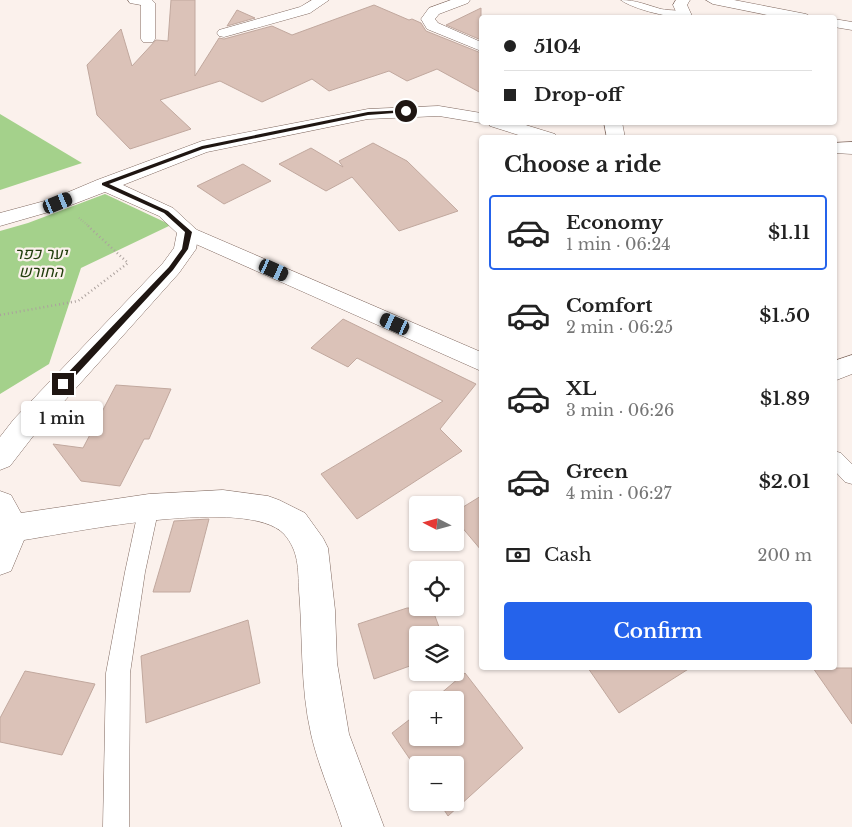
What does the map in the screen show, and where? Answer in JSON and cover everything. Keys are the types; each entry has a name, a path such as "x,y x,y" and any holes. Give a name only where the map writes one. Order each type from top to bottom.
{"street":[{"path":"135,0 148,3 148,39"},
{"path":"224,34 305,10 322,0"},
{"path":"463,0 434,11 428,19 432,26 479,45"},
{"path":"713,0 790,15"},
{"path":"837,24 852,26"},
{"path":"0,220 58,203 202,147 368,114 439,111 479,118"},
{"path":"506,125 539,135"},
{"path":"837,148 852,148"},
{"path":"104,184 166,212 188,232 479,361"},
{"path":"0,458 24,427 171,268 185,249 188,232"},
{"path":"837,370 852,364"},
{"path":"0,560 8,544 5,516 223,503 268,509 294,523 312,548 318,610 319,663 330,734 362,827"}],"lane":[{"path":"625,0 661,12 684,10"},
{"path":"837,461 852,476"},
{"path":"116,827 118,673 135,572 149,506"}],"path":[{"path":"0,315 78,301 128,263 101,236 58,203"}],"green space":[{"path":"0,114 82,163 0,190"},
{"name":"יער כפר החורש","path":"105,194 171,225 81,268 49,364 0,394 0,231 28,223"}],"building":[{"path":"171,0 195,0 195,76 219,38 224,39 272,26 292,35 374,5 421,23 426,31 479,52 479,92 437,69 407,81 389,71 329,91 312,79 262,102 220,81 160,100 191,129 130,149 97,115 87,65 121,29 132,66 156,40 168,41"},
{"path":"481,8 481,15 479,15 479,39 446,25"},
{"path":"237,10 255,18 227,26"},
{"path":"373,143 407,161 458,211 399,231 352,177 326,191 279,164 311,148 343,167 339,161"},
{"path":"243,164 271,181 224,204 197,186"},
{"path":"343,319 476,384 440,429 462,451 357,519 321,474 443,401 357,358 348,367 311,348"},
{"path":"116,385 171,389 149,439 144,439 120,486 81,481 53,444 83,448"},
{"path":"479,497 479,548 464,530 464,506"},
{"path":"209,519 190,592 153,592 174,521"},
{"path":"409,608 409,616 435,616 439,626 409,626 409,666 374,679 358,624"},
{"path":"248,620 260,683 146,723 141,656"},
{"path":"852,668 852,724 814,670"},
{"path":"589,670 687,670 619,713"},
{"path":"25,671 95,684 62,755 0,742 0,718"},
{"path":"464,674 523,748 464,801 464,756 409,756 409,758 392,733 409,720 409,746 464,746 464,691 444,691 456,681 464,681"},
{"path":"445,811 454,811 448,816"}],"route":[{"path":"63,384 171,268 185,249 188,232 166,212 104,184 202,147 368,114 406,111"}]}
